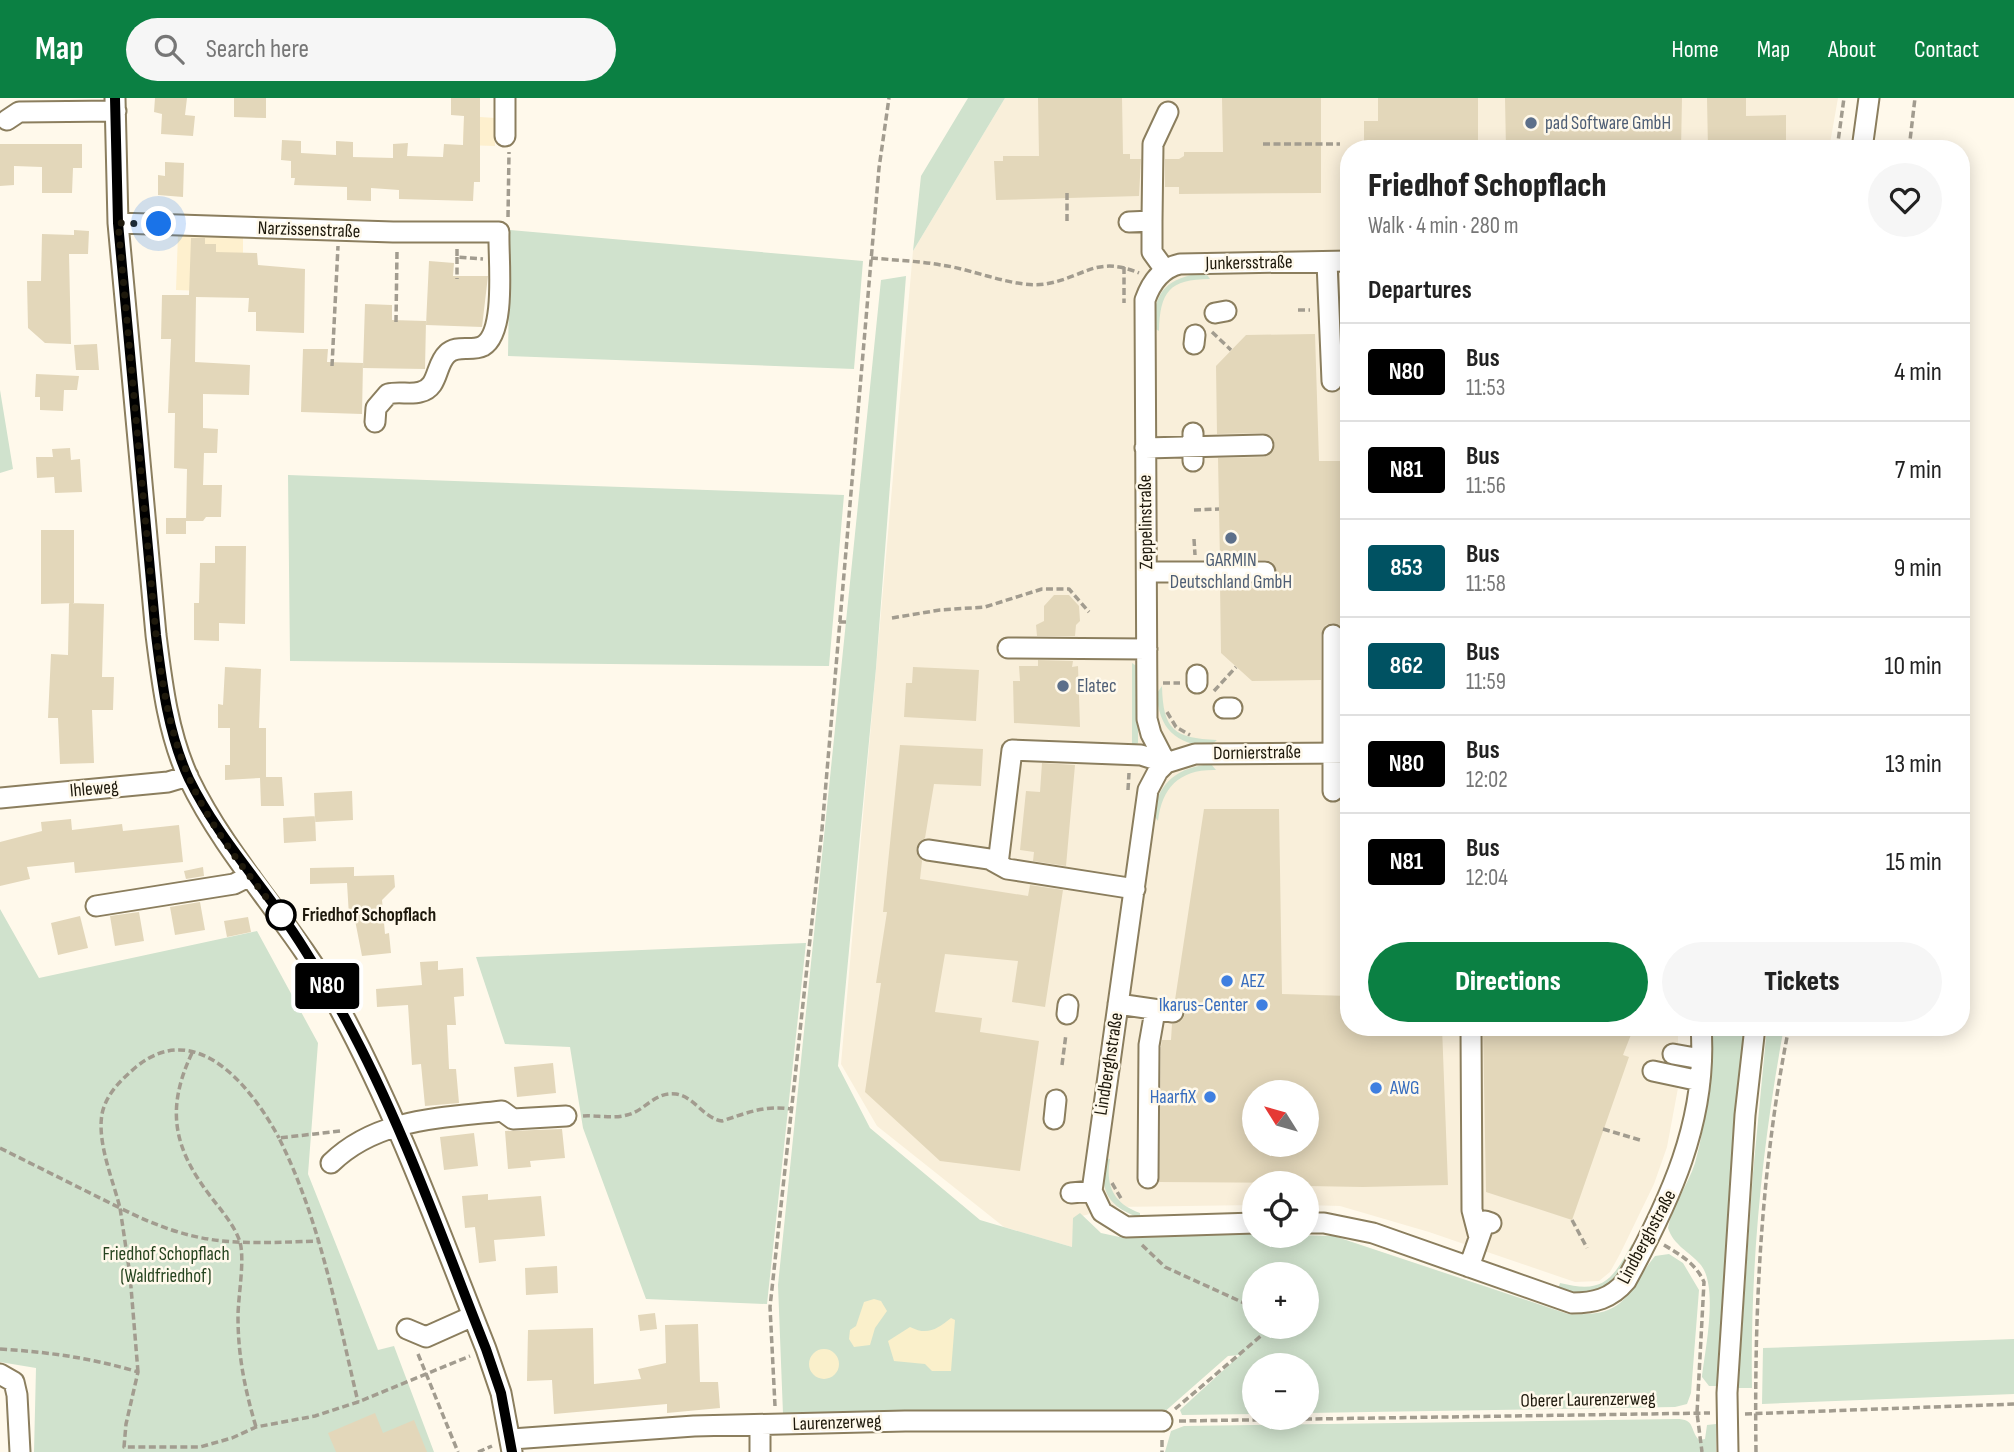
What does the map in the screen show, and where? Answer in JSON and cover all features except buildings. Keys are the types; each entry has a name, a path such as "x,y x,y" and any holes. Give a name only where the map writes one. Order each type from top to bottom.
{"street":[{"path":"505,98 505,136"},
{"path":"1863,140 1868,98"},
{"path":"7,120 19,112 115,104 118,223 156,635 165,700 188,776 212,819 250,876 286,922 330,991 369,1064 486,1349 512,1446"},
{"path":"1160,275 1152,252 1153,144 1168,112"},
{"path":"1129,222 1152,221"},
{"name":"Narzissenstraße","path":"118,223 338,231 499,232"},
{"path":"375,422 376,408 388,394 424,391 433,383 446,355 458,348 480,347 492,336 498,320 499,232"},
{"name":"Junkersstraße","path":"1160,275 1180,264 1340,261"},
{"path":"1328,262 1334,309 1332,381"},
{"name":"Zeppelinstraße","path":"1160,275 1145,300 1147,719 1150,734 1166,763"},
{"path":"1145,448 1263,446"},
{"path":"1147,572 1265,572"},
{"path":"1333,635 1332,707 1340,748"},
{"path":"1008,648 1100,656 1147,649"},
{"path":"998,864 1012,750 1099,756 1130,755 1166,763"},
{"name":"Dornierstraße","path":"1166,763 1195,754 1340,753"},
{"path":"1333,791 1340,758"},
{"name":"Lindberghstraße","path":"1092,1191 1148,790 1166,763"},
{"name":"Ihleweg","path":"0,798 168,782 188,776"},
{"path":"928,850 989,859 1007,869 1135,889"},
{"path":"96,906 234,884 250,876"},
{"path":"1118,1004 1164,1011 1149,1045 1148,1178"},
{"path":"1469,1267 1485,1230 1472,1210 1471,1036"},
{"name":"Lindberghstraße","path":"1319,1223 1373,1233 1572,1303 1586,1303 1616,1293 1626,1282 1650,1237 1681,1170 1700,1081 1701,1036"},
{"path":"1728,1452 1727,1414 1745,1115 1754,1036"},
{"path":"1673,1054 1701,1059"},
{"path":"1653,1071 1700,1081"},
{"path":"398,1130 411,1121 502,1111 513,1119 566,1116"},
{"path":"331,1163 363,1139 398,1130 474,1123"},
{"path":"1071,1192 1092,1191 1102,1212 1126,1227 1242,1224"},
{"path":"407,1329 426,1337 473,1316"},
{"path":"0,1374 13,1382 17,1395 20,1452"},
{"name":"Laurenzerweg","path":"512,1446 694,1426 1044,1419 1167,1421"},
{"path":"760,1452 768,1425"}],"path":[{"path":"768,1425 771,1307 822,829 871,258 889,98"},
{"path":"1838,140 1844,98"},
{"path":"1910,140 1914,98"},
{"path":"499,232 508,227 510,147 505,136"},
{"path":"1262,144 1340,144"},
{"path":"1067,193 1067,223"},
{"path":"332,366 338,231"},
{"path":"396,322 398,232"},
{"path":"457,233 457,279"},
{"path":"457,257 498,260"},
{"path":"871,258 941,265 1023,284 1046,284 1091,268 1124,267 1160,275"},
{"path":"1124,267 1125,313"},
{"path":"1208,327 1231,350"},
{"path":"1194,510 1219,509"},
{"path":"892,618 940,610 985,607 1042,589 1069,589 1088,611"},
{"path":"839,622 847,622"},
{"path":"1147,682 1212,693 1237,667"},
{"path":"1127,794 1130,755"},
{"path":"1062,1065 1066,1034"},
{"path":"1756,1452 1756,1323 1769,1146 1787,1036"},
{"path":"358,1402 327,1269 294,1168 259,1102 236,1076 214,1061 192,1053 170,1050 150,1055 110,1093 102,1113 101,1132 120,1208 130,1275 138,1372 126,1424 124,1447 200,1447 232,1438 256,1427 315,1416 358,1402 486,1349"},
{"path":"192,1053 179,1092 177,1126 181,1151 240,1244 238,1321 242,1377 256,1427"},
{"path":"566,1116 626,1116 662,1095 672,1093 687,1096 708,1115 722,1121 772,1106 791,1109"},
{"path":"1603,1129 1640,1140"},
{"path":"279,1138 354,1130 363,1139"},
{"path":"0,1148 176,1234 199,1240 240,1244 317,1241"},
{"path":"1111,1172 1115,1191 1131,1207"},
{"path":"1572,1220 1587,1248"},
{"path":"1138,1228 1136,1238 1165,1267 1242,1302"},
{"path":"1650,1237 1682,1255 1699,1270 1704,1282 1697,1412 1702,1452"},
{"path":"407,1329 458,1452"},
{"path":"1167,1421 1173,1410 1257,1339"},
{"path":"0,1349 57,1352 95,1359 138,1372"},
{"name":"Oberer Laurenzerweg","path":"1167,1421 1697,1412 1755,1414 2014,1404"}],"shaded area":[{"path":"1005,98 1838,98 1831,140 1340,140 1340,1036 1678,1036 1678,1088 1667,1147 1654,1184 1610,1272 1599,1281 1575,1282 1429,1232 1340,1206 1319,1205 1319,1171 1242,1171 1242,1205 1117,1207 1074,1218 1072,1247 1004,1227 877,1126 841,1064 913,251"},
{"path":"464,116 496,118 495,146 463,145"},
{"path":"178,234 243,236 243,253 257,253 257,283 204,291 176,290"}],"green space":[{"path":"968,98 1005,98 913,251 921,176"},
{"path":"510,230 863,261 854,369 508,356"},
{"path":"1205,272 1210,279 1185,282 1170,290 1162,306 1159,331 1152,327 1156,303 1165,288 1181,278"},
{"path":"906,276 876,668 838,1066 870,1128 980,1220 1072,1247 1073,1218 1080,1213 1101,1233 1124,1238 1242,1234 1242,1248 1319,1248 1319,1236 1334,1236 1568,1314 1588,1314 1613,1308 1629,1293 1655,1256 1669,1254 1683,1263 1699,1290 1691,1393 1687,1404 1675,1407 1319,1413 1319,1353 1242,1353 1242,1414 1182,1415 1180,1410 1240,1355 1228,1356 1162,1414 885,1411 783,1414 778,1285 881,280"},
{"path":"0,390 13,469 0,473"},
{"path":"288,475 844,495 829,666 290,661"},
{"path":"1132,663 1138,667 1138,743 1132,746"},
{"path":"1162,686 1165,713 1174,729 1190,737 1217,740 1210,746 1198,745 1171,732 1165,725 1158,705 1157,693"},
{"path":"1211,764 1216,770 1192,773 1175,782 1164,799 1158,821 1153,814 1166,784 1189,768"},
{"name":"Friedhof Schopflach (Waldfriedhof)","path":"0,909 39,978 257,931 318,1043 308,1174 378,1350 394,1346 434,1452 34,1452 36,1368 0,1362"},
{"path":"806,943 767,1304 646,1299 583,1128 570,1047 505,1044 476,957"},
{"path":"1710,1036 1745,1036 1731,1172 1718,1386 1709,1386 1702,1377 1710,1302 1706,1274 1700,1264 1678,1244 1668,1228 1695,1163 1707,1095"},
{"path":"1766,1036 1782,1036 1769,1116 1755,1252 1752,1388 1738,1388 1753,1173"},
{"path":"1104,1158 1110,1159 1109,1178 1113,1193 1124,1205 1140,1213 1140,1218 1120,1208 1108,1196 1104,1180"},
{"path":"1632,1244 1635,1250 1628,1262 1606,1287 1586,1293 1558,1289 1560,1283 1587,1287 1605,1281 1618,1267"},
{"path":"2014,1339 2014,1394 1762,1404 1763,1348"},
{"path":"1682,1419 1689,1423 1699,1440 1705,1439 1707,1425 1716,1424 1716,1452 1165,1452 1171,1431 1184,1426 1242,1425 1242,1430 1319,1430 1319,1424"}],"sand":[{"path":"874,1299 881,1301 887,1311 875,1328 870,1345 854,1347 849,1339 850,1330 856,1326 864,1302"},
{"path":"951,1318 955,1320 951,1371 932,1371 925,1364 894,1361 888,1341 910,1327 922,1331 932,1330"},
{"path":"824,1349 835,1353 839,1364 835,1375 824,1379 813,1375 809,1364 813,1353"}],"bus line":[{"name":"N80","path":"115,98 118,223 156,635 165,700 177,743 188,776 212,819 250,876 286,922 330,991 369,1064 486,1349 501,1393 512,1439 512,1452"}],"place":[{"name":"pad Software GmbH","path":"1531,123"},
{"name":"GARMIN Deutschland GmbH","path":"1231,538"},
{"name":"Elatec","path":"1063,686"},
{"name":"Friedhof Schopflach","path":"281,915"},
{"name":"AEZ","path":"1227,981"},
{"name":"Ikarus-Center","path":"1262,1005"},
{"name":"AWG","path":"1376,1088"},
{"name":"HaarfiX","path":"1210,1097"}],"route":[{"path":"159,224 118,223 156,635 165,700 188,776 198,796 226,842 286,922 281,915"}]}
